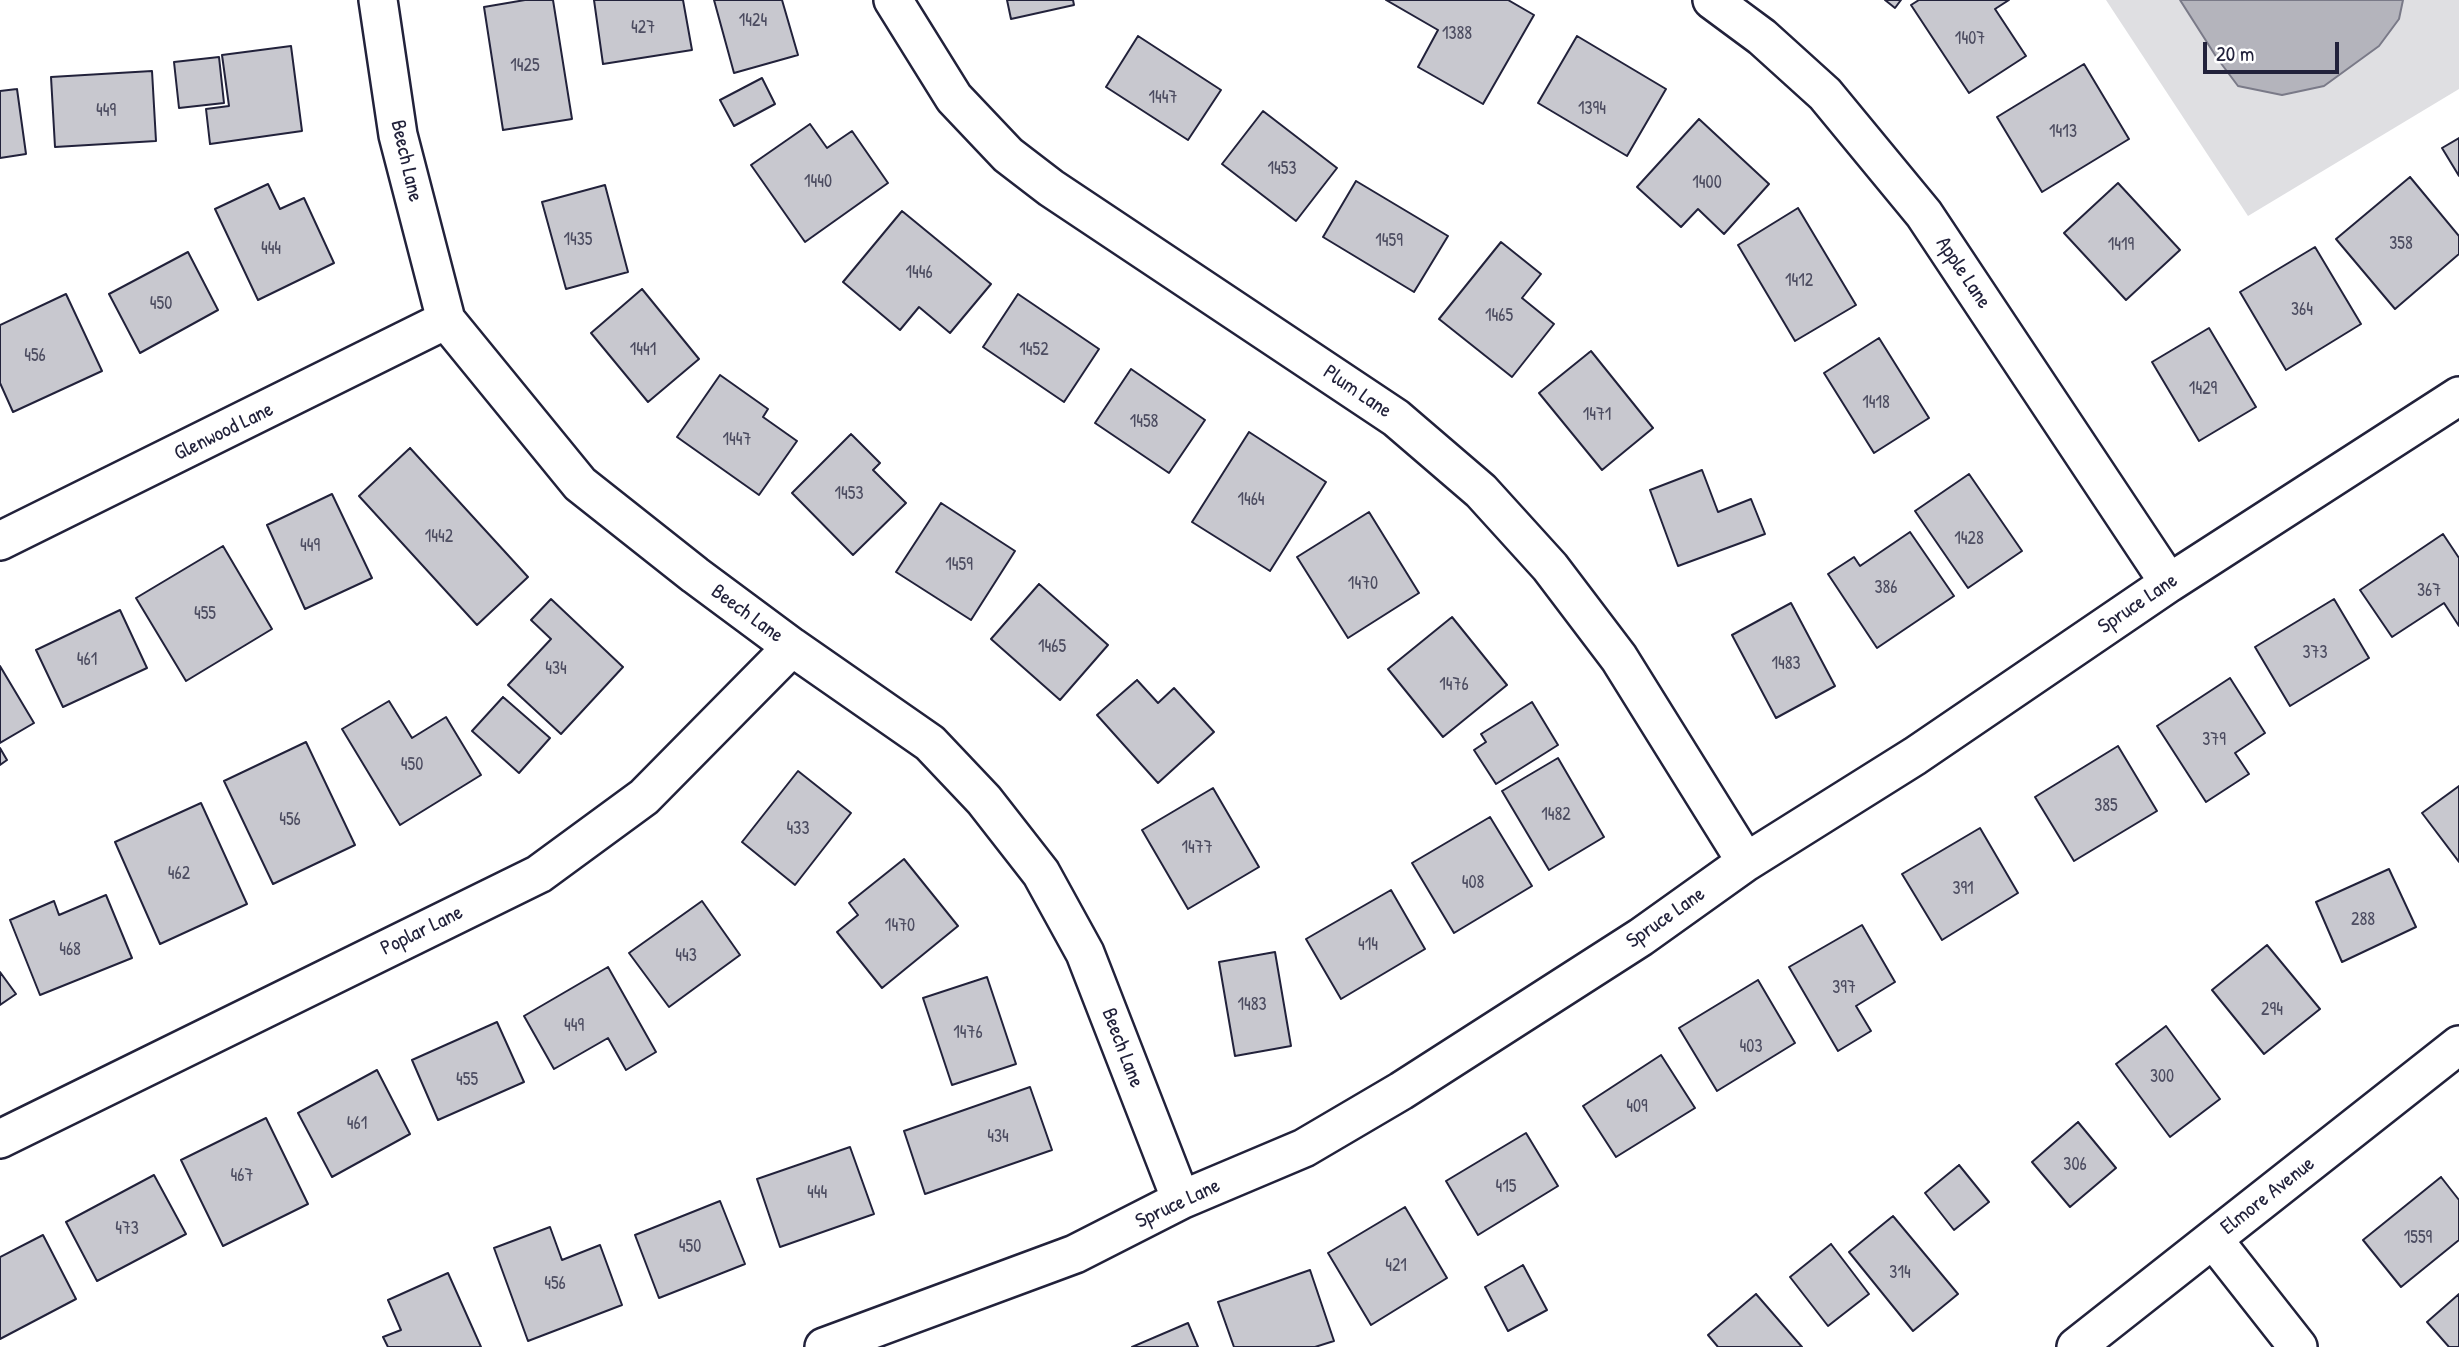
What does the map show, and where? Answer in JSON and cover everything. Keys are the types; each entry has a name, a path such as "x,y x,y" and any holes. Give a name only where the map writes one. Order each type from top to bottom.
{"street":[{"name":"Beech Lane","path":"378,0 398,135 446,320 580,484 792,647 930,743 984,800 1041,873 1085,953 1181,1200"},
{"name":"Plum Lane","path":"893,0 954,98 1008,155 1051,188 1396,418 1481,491 1550,567 1619,658 1746,862"},
{"name":"Apple Lane","path":"1712,0 1762,37 1825,94 1924,214 2169,583"},
{"name":"Glenwood Lane","path":"0,541 446,320"},
{"name":"Spruce Lane","path":"824,1347 1075,1254 1181,1200 1304,1148 1401,1091 1641,937 1746,862 1915,756 2169,583 2459,396"},
{"name":"Poplar Lane","path":"0,1139 539,874 644,797 792,647"},
{"name":"Elmore Avenue","path":"2076,1347 2459,1045"},
{"path":"2213,1239 2298,1347"}],"shaded area":[{"path":"2106,0 2459,0 2459,89 2248,216"},
{"path":"2180,0 2403,0 2399,19 2379,46 2324,86 2282,95 2238,86"}],"building":[{"path":"525,0 553,0 572,119 503,130 484,7"},
{"path":"594,0 683,0 692,50 603,64"},
{"path":"714,0 782,0 798,55 734,73"},
{"path":"1007,0 1073,0 1074,5 1011,19"},
{"path":"1386,0 1508,0 1534,15 1483,104 1418,67 1438,30"},
{"path":"1885,0 1901,0 1895,8"},
{"path":"1919,0 2009,0 1995,9 2026,56 1969,93 1911,5"},
{"path":"1138,36 1221,90 1188,140 1106,87"},
{"path":"1577,36 1666,89 1627,156 1538,103"},
{"path":"291,46 302,131 210,144 206,109 229,106 222,55"},
{"path":"219,57 224,103 179,108 174,62"},
{"path":"2084,64 2129,139 2042,192 1997,117"},
{"path":"152,71 156,141 55,147 51,77"},
{"path":"762,78 775,104 734,126 720,100"},
{"path":"17,89 26,154 0,158 0,91"},
{"path":"1263,111 1337,168 1296,221 1222,164"},
{"path":"1699,119 1769,184 1724,234 1698,209 1681,227 1637,187"},
{"path":"810,124 827,148 852,131 888,183 805,242 751,165"},
{"path":"2459,138 2459,176 2442,148"},
{"path":"2410,177 2459,236 2459,254 2395,309 2336,239"},
{"path":"1356,181 1448,236 1414,292 1323,237"},
{"path":"2118,183 2180,250 2126,300 2064,233"},
{"path":"268,184 280,209 304,198 334,263 258,300 215,209"},
{"path":"605,185 628,272 566,289 542,202"},
{"path":"1798,208 1856,305 1795,341 1738,245"},
{"path":"902,211 991,284 950,333 919,307 900,330 843,282"},
{"path":"1501,242 1541,274 1522,298 1554,324 1512,377 1439,319"},
{"path":"2315,247 2361,324 2286,370 2240,292"},
{"path":"188,252 218,310 140,353 109,294"},
{"path":"642,289 699,359 648,402 591,333"},
{"path":"66,294 102,371 13,412 0,383 0,325"},
{"path":"1018,294 1099,349 1064,402 983,347"},
{"path":"2209,328 2256,407 2199,441 2152,362"},
{"path":"1879,338 1929,418 1874,453 1824,373"},
{"path":"1591,351 1653,428 1602,470 1539,393"},
{"path":"1131,369 1205,420 1169,473 1095,423"},
{"path":"720,375 768,409 763,417 797,441 759,495 677,437"},
{"path":"1249,432 1326,482 1270,571 1192,522"},
{"path":"851,434 880,463 873,470 906,503 853,555 792,493"},
{"path":"410,448 528,577 477,625 359,496"},
{"path":"1702,470 1718,512 1751,499 1765,534 1678,566 1650,490"},
{"path":"1969,474 2022,551 1968,588 1915,511"},
{"path":"332,494 372,578 305,609 267,525"},
{"path":"941,503 1015,551 971,620 896,572"},
{"path":"1369,512 1419,593 1348,638 1297,557"},
{"path":"1910,532 1954,596 1877,648 1828,574 1854,557 1860,566"},
{"path":"2443,534 2459,558 2459,626 2444,603 2392,637 2360,590"},
{"path":"223,546 272,629 186,681 136,598"},
{"path":"1039,584 1108,645 1060,700 991,639"},
{"path":"551,599 623,667 561,734 508,685 551,639 531,620"},
{"path":"2334,599 2369,658 2290,706 2255,647"},
{"path":"1791,603 1835,686 1776,718 1732,635"},
{"path":"120,610 147,668 63,707 36,650"},
{"path":"1452,617 1507,685 1443,737 1388,669"},
{"path":"0,666 34,723 0,743"},
{"path":"2230,678 2265,733 2235,753 2249,774 2206,802 2157,726"},
{"path":"1137,680 1158,703 1174,688 1214,732 1158,783 1097,715"},
{"path":"503,697 550,738 519,773 472,731"},
{"path":"389,701 412,738 446,717 481,775 400,825 342,729"},
{"path":"1532,702 1558,745 1496,784 1474,750 1486,742 1481,734"},
{"path":"306,742 355,845 273,884 224,781"},
{"path":"2118,746 2157,811 2074,861 2035,797"},
{"path":"0,748 7,760 0,765"},
{"path":"1558,758 1604,837 1549,870 1502,791"},
{"path":"798,771 851,813 795,885 742,842"},
{"path":"2459,786 2459,862 2422,813"},
{"path":"1213,788 1259,867 1188,909 1142,830"},
{"path":"201,803 247,904 160,944 115,842"},
{"path":"1490,817 1532,886 1454,933 1412,863"},
{"path":"1980,828 2018,893 1942,940 1902,874"},
{"path":"904,859 958,926 882,988 837,932 858,915 849,903"},
{"path":"2389,869 2416,927 2342,962 2316,902"},
{"path":"1391,890 1425,949 1341,999 1306,939"},
{"path":"106,895 132,958 40,995 10,920 54,901 59,915"},
{"path":"702,901 740,955 669,1007 629,953"},
{"path":"1862,925 1895,982 1856,1006 1871,1031 1838,1051 1789,967"},
{"path":"2267,945 2320,1009 2264,1054 2212,990"},
{"path":"1275,952 1291,1046 1235,1056 1219,962"},
{"path":"608,967 656,1052 626,1070 608,1038 554,1069 524,1016"},
{"path":"0,972 16,994 0,1005"},
{"path":"987,977 1016,1064 952,1085 923,998"},
{"path":"1758,980 1795,1043 1717,1091 1679,1028"},
{"path":"497,1022 524,1082 438,1120 412,1060"},
{"path":"2166,1026 2220,1099 2170,1137 2116,1064"},
{"path":"1661,1055 1695,1108 1616,1157 1583,1106"},
{"path":"377,1070 410,1134 332,1177 298,1113"},
{"path":"1030,1087 1052,1150 925,1194 904,1131"},
{"path":"266,1118 308,1204 223,1246 181,1160"},
{"path":"2078,1122 2116,1168 2070,1207 2032,1162"},
{"path":"1526,1133 1558,1186 1478,1235 1446,1181"},
{"path":"850,1147 874,1214 780,1247 757,1179"},
{"path":"1959,1165 1989,1202 1954,1230 1925,1193"},
{"path":"154,1175 186,1234 97,1281 66,1222"},
{"path":"2441,1177 2459,1200 2459,1240 2401,1287 2363,1240"},
{"path":"720,1201 745,1264 659,1298 635,1235"},
{"path":"1405,1207 1447,1278 1371,1325 1328,1253"},
{"path":"1893,1216 1958,1294 1913,1331 1849,1252"},
{"path":"550,1227 562,1260 600,1245 622,1305 528,1341 494,1248"},
{"path":"43,1235 76,1299 0,1339 0,1257"},
{"path":"1831,1244 1869,1294 1828,1326 1790,1277"},
{"path":"1523,1265 1547,1310 1508,1331 1485,1287"},
{"path":"1310,1270 1334,1341 1315,1347 1234,1347 1218,1302"},
{"path":"448,1273 481,1347 388,1347 383,1337 401,1330 388,1300"},
{"path":"1756,1294 1802,1347 1718,1347 1708,1335"},
{"path":"2459,1294 2459,1347 2449,1347 2427,1322"},
{"path":"1188,1323 1198,1347 1132,1347"}]}
